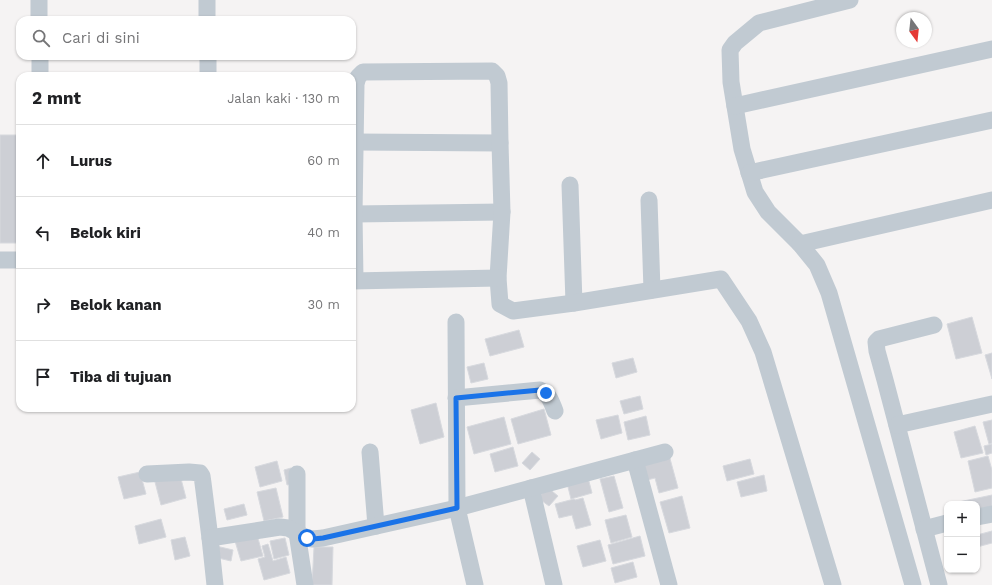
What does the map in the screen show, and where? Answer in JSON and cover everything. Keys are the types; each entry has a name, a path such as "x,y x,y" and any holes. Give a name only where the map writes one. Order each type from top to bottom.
{"street":[{"path":"38,0 39,16"},
{"path":"207,0 207,16"},
{"path":"850,0 759,23 735,43 730,50 731,82 742,149 755,192 768,212 800,244 817,265 829,293 913,585"},
{"path":"735,106 992,49"},
{"path":"40,60 40,72"},
{"path":"208,60 208,72"},
{"path":"356,84 358,77 363,72 492,71 497,76 499,83 502,212 498,278 500,304 513,311 574,303 721,279 749,322 763,352 833,585"},
{"path":"749,173 992,120"},
{"path":"356,142 500,143"},
{"path":"570,185 574,303"},
{"path":"649,200 652,290"},
{"path":"800,244 992,200"},
{"path":"356,214 502,212"},
{"path":"0,260 16,260"},
{"path":"356,281 498,278"},
{"path":"456,322 457,508 475,585"},
{"path":"934,325 879,339 876,342 939,585"},
{"path":"456,398 540,390 546,393 555,411"},
{"path":"897,425 992,404"},
{"path":"370,452 376,526"},
{"path":"210,538 280,527 288,528 307,538 323,538 457,508 665,452"},
{"path":"635,460 669,585"},
{"path":"147,474 189,472 200,473 202,476 215,585"},
{"path":"297,474 297,532 305,585"},
{"path":"531,488 554,585"},
{"path":"980,516 992,514"},
{"path":"924,528 944,525"}],"building":[{"path":"0,135 16,135 16,243 0,243"},
{"path":"972,317 982,353 956,359 947,324"},
{"path":"519,330 524,347 490,356 485,339"},
{"path":"992,353 992,379 985,355"},
{"path":"633,358 637,372 616,378 612,363"},
{"path":"484,363 488,379 471,383 467,367"},
{"path":"640,396 643,409 624,414 620,401"},
{"path":"436,403 444,437 420,444 411,410"},
{"path":"544,409 551,435 518,444 511,419"},
{"path":"618,415 622,433 601,439 596,420"},
{"path":"646,416 650,435 628,440 624,422"},
{"path":"504,417 511,444 474,454 467,427"},
{"path":"992,420 992,443 989,444 983,422"},
{"path":"975,426 983,453 961,458 954,432"},
{"path":"992,444 992,453 986,455 984,446"},
{"path":"513,447 518,466 495,472 490,454"},
{"path":"532,452 540,459 530,470 522,463"},
{"path":"669,455 678,488 659,493 655,478 643,481 638,462"},
{"path":"988,456 992,470 992,488 975,492 968,461"},
{"path":"750,459 754,474 727,481 723,466"},
{"path":"277,461 282,481 260,487 255,467"},
{"path":"291,468 295,483 287,485 284,470"},
{"path":"140,472 146,494 124,499 118,477"},
{"path":"587,474 592,493 571,499 566,479"},
{"path":"180,475 186,498 161,505 155,482"},
{"path":"764,475 767,491 741,497 737,482"},
{"path":"614,476 623,508 609,512 600,479"},
{"path":"547,487 558,496 549,506 538,498"},
{"path":"276,488 283,517 264,521 257,492"},
{"path":"992,495 992,510 980,512 980,501 963,501"},
{"path":"682,496 690,528 669,533 660,502"},
{"path":"583,498 591,525 576,529 572,515 559,518 555,504"},
{"path":"244,504 247,515 227,520 224,509"},
{"path":"626,515 632,537 611,543 605,520"},
{"path":"161,519 166,537 139,544 135,526"},
{"path":"992,531 992,543 980,546 980,534"},
{"path":"257,535 263,556 241,561 235,541"},
{"path":"640,536 645,556 613,564 608,545"},
{"path":"185,537 190,556 175,560 171,540"},
{"path":"285,538 289,555 274,559 270,541"},
{"path":"600,540 606,561 583,567 577,546"},
{"path":"268,544 273,561 286,557 290,573 264,580 258,559 265,557 262,546"},
{"path":"216,546 233,550 231,561 214,557"},
{"path":"314,547 333,547 332,585 312,585"},
{"path":"633,562 637,577 615,583 611,568"}],"route":[{"path":"307,538 323,538 457,508 456,398 540,390 546,393"}]}
